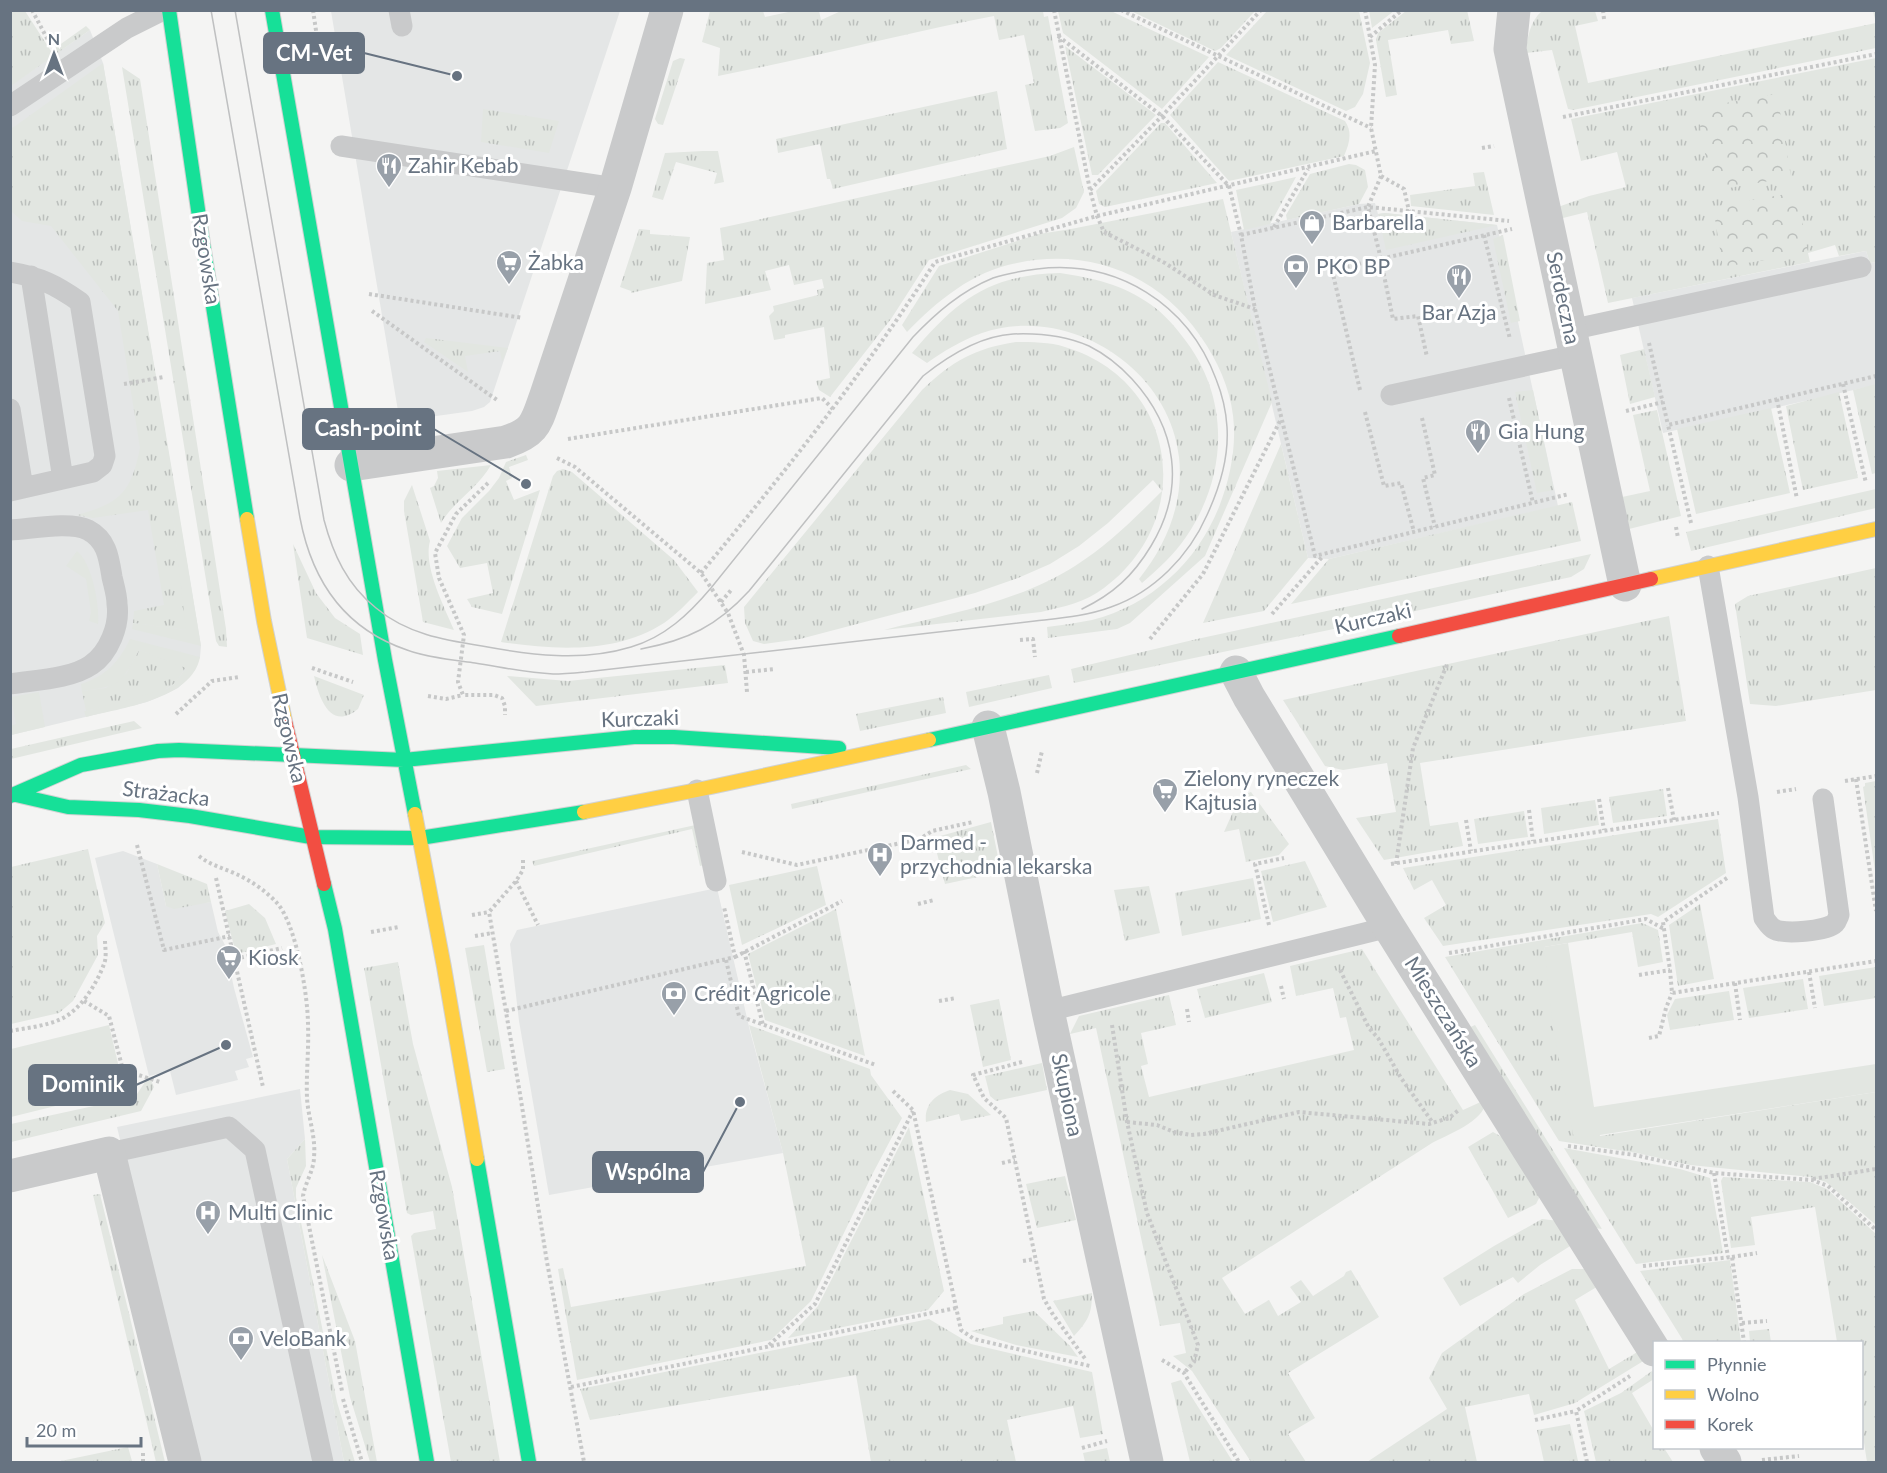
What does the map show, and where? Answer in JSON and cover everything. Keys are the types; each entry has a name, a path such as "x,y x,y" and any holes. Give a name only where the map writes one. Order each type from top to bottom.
{"main road":[{"name":"Rzgowska","path":"169,10 203,244 264,621 292,755 336,938 427,1462"},
{"path":"272,10 351,465 420,838 530,1462"},
{"name":"Kurczaki","path":"420,838 518,823 697,790 1876,529"},
{"name":"Kurczaki","path":"292,755 404,760 634,737 674,737 879,751"},
{"name":"Strażacka","path":"13,795 81,765 179,750 292,755"},
{"name":"Strażacka","path":"13,795 68,807 139,810 190,816 311,837 420,838"}],"street":[{"path":"351,465 506,442 523,436 530,430 541,409 615,188 667,10"},
{"name":"Serdeczna","path":"1514,10 1510,49 1526,125 1535,223 1573,342 1625,585"},
{"name":"Mieszczańska","path":"1236,672 1389,927 1489,1086 1645,1361"},
{"name":"Skupiona","path":"988,727 1005,792 1048,1011 1147,1462"},
{"path":"10,1176 110,1153 185,1462"},
{"path":"1717,1449 1725,1462"}],"lane":[{"path":"10,106 127,28 162,10"},
{"path":"340,146 615,188"},
{"path":"1391,395 1424,388 1573,342 1643,314 1861,267"},
{"path":"10,272 32,276 57,286 80,302 105,456 102,465 93,472 17,490 10,409"},
{"path":"32,276 63,479"},
{"path":"10,530 72,526 93,534 105,545 118,606 115,630 99,658 91,665 61,676 10,684"},
{"path":"1708,566 1748,797 1764,918 1773,929 1782,932 1796,932 1828,927 1836,922 1839,915 1829,791"},
{"path":"697,790 716,881"},
{"path":"1048,1011 1389,927"},
{"path":"110,1153 229,1127 255,1150 323,1462"}],"path":[{"path":"32,10 44,33"},
{"path":"1054,10 1090,190 1104,232 1165,263 1214,295 1255,309"},
{"path":"1121,10 1371,128"},
{"path":"1090,190 1261,10"},
{"path":"1365,10 1375,65 1371,128 1381,176 1368,207 1393,319 1418,316 1428,363 1422,415 1435,475 1423,477 1435,527"},
{"path":"1370,37 1402,10"},
{"path":"1603,10 1604,20"},
{"path":"1058,36 1162,116 1229,186 1255,309 1316,556 1579,492"},
{"path":"1526,125 1876,54"},
{"path":"701,573 833,409 897,322 935,262 1097,216 1376,151"},
{"path":"1274,228 1309,168"},
{"path":"1381,176 1404,189 1409,211"},
{"path":"1241,235 1368,207 1535,223"},
{"path":"1360,391 1332,270 1535,223"},
{"path":"1484,235 1511,344"},
{"path":"369,294 523,318"},
{"path":"372,311 497,400"},
{"path":"1643,314 1691,523"},
{"path":"1668,425 1876,376"},
{"path":"117,386 164,377"},
{"path":"1843,384 1866,483"},
{"path":"1507,388 1533,503"},
{"path":"564,440 822,398 833,409"},
{"path":"1777,399 1797,499"},
{"path":"1363,402 1384,486 1401,483 1414,532"},
{"path":"1150,639 1203,574 1281,418"},
{"path":"463,695 458,682 464,636 439,578 435,553 456,514 493,477 506,442"},
{"path":"557,458 575,467 701,573 728,613 744,655 747,692"},
{"path":"1272,614 1324,555"},
{"path":"721,602 732,589"},
{"path":"1020,640 1033,639 1035,657"},
{"path":"1396,864 1413,748 1452,653"},
{"path":"179,750 175,719 177,712 212,681 308,667 366,686 446,699 463,695 494,695 502,698 505,706 504,727 507,751"},
{"path":"745,672 775,669"},
{"path":"1829,791 1856,779 1876,776"},
{"path":"1856,779 1876,911"},
{"path":"1388,865 1674,820 1668,788"},
{"path":"1599,799 1604,830"},
{"path":"1529,810 1533,841"},
{"path":"190,816 195,849 199,856 207,863 247,879 269,895 286,915 296,944 307,1005 307,1101 314,1157 303,1196 343,1399 362,1462"},
{"path":"1466,820 1471,851"},
{"path":"296,944 489,912 523,870 518,823"},
{"path":"741,852 797,865 920,839"},
{"path":"137,844 164,950 230,936"},
{"path":"1284,858 1255,864 1284,999"},
{"path":"1649,1038 1659,1036 1672,993 1663,922 1756,859"},
{"path":"216,878 262,1086"},
{"path":"516,881 538,925"},
{"path":"918,904 934,900"},
{"path":"506,1011 726,960 842,901"},
{"path":"723,903 735,957"},
{"path":"489,912 547,1262 584,1462"},
{"path":"1443,954 1646,919 1665,929"},
{"path":"10,1031 60,1020 84,1001 105,962 105,940"},
{"path":"1330,942 1342,975 1368,1028 1378,1038 1401,1078 1433,1123"},
{"path":"235,959 282,948"},
{"path":"744,951 763,1025"},
{"path":"726,960 739,1016 876,1065"},
{"path":"1672,993 1876,961"},
{"path":"1639,975 1670,970"},
{"path":"1809,972 1815,1008"},
{"path":"1735,983 1740,1020"},
{"path":"1111,995 1113,1035 1127,1122 1147,1213 1198,1345 1194,1362 1184,1373"},
{"path":"939,1001 956,998"},
{"path":"84,1001 110,1016 123,1070 160,1082"},
{"path":"1058,1053 973,1075 984,1098 1006,1118 1044,1299 1090,1366"},
{"path":"1127,1122 1157,1125 1174,1132 1191,1135 1299,1112 1430,1124 1449,1118 1489,1086"},
{"path":"893,1091 914,1110 961,1330 974,1339 1096,1367"},
{"path":"769,1346 814,1304 914,1110"},
{"path":"1566,1146 1635,1155 1714,1173 1812,1179 1876,1168"},
{"path":"1002,1163 1015,1160"},
{"path":"1714,1173 1744,1341"},
{"path":"1812,1179 1827,1186 1876,1230"},
{"path":"1642,1266 1757,1253"},
{"path":"1023,1261 1035,1258"},
{"path":"571,1387 956,1308"},
{"path":"1742,1323 1767,1321"},
{"path":"1120,1336 1184,1373 1239,1462"},
{"path":"1535,1420 1576,1411 1645,1361"},
{"path":"1576,1411 1587,1462"},
{"path":"1082,1448 1111,1440"},
{"path":"1762,1460 1799,1456"}],"shaded area":[{"path":"331,11 620,11 490,402 484,407 472,411 415,419 403,419 398,411"},
{"path":"90,30 103,63 201,646 200,657 195,670 178,688 147,702 11,735 10,86"},
{"path":"1375,203 1378,214 1497,225 1558,506 1329,559 1308,558 1231,232 1359,204"},
{"path":"1866,251 1870,263 1876,262 1876,385 1663,433 1632,298"},
{"path":"123,851 157,864 166,906 211,902 218,932 225,945 253,1057 246,1059 249,1067 235,1071 238,1080 176,1095 170,1071 149,1076 95,858"},
{"path":"717,888 750,1031 783,1153 549,1195 519,1021 510,944 517,930"},
{"path":"300,1089 305,1139 287,1159 344,1462 197,1462 117,1127"}],"green space":[{"path":"11,10 25,11 51,51 86,26 90,30 11,86"},
{"path":"1369,10 1394,10 1394,11 1372,28"},
{"path":"1467,10 1474,41 1451,44 1448,30 1388,40 1397,95 1386,97 1376,40 1378,33 1406,11"},
{"path":"710,11 763,11 765,17 793,11 819,11 821,20 841,11 1043,11 1044,17 1048,16 1068,123 1060,128 1035,131 1025,85 1034,83 1024,35 999,40 994,16 718,76 720,48 702,42"},
{"path":"1058,11 1111,11 1209,57 1162,109 1063,33"},
{"path":"1131,11 1255,11 1221,48 1215,51"},
{"path":"1267,11 1359,11 1370,63 1363,94 1355,107 1346,111 1226,55"},
{"path":"1542,11 1595,11 1598,21 1575,26 1588,83 1876,23 1876,48 1573,110 1568,109 1552,50 1526,53 1532,25"},
{"path":"1065,46 1156,115 1098,175 1092,175"},
{"path":"680,58 685,59 663,125 658,124 655,119 673,61"},
{"path":"1876,58 1876,262 1870,263 1866,251 1839,256 1835,245 1808,253 1810,262 1608,303 1587,212 1559,219 1558,207 1589,196 1626,187 1617,152 1581,161 1571,119"},
{"path":"1218,62 1345,121 1350,134 1344,156 1229,181 1170,115"},
{"path":"103,63 178,506 172,507 187,630 133,623 134,611 164,605 148,510 93,518 77,515 104,506 114,500 128,485 137,463 140,448 118,311 51,226 22,221 11,211 11,129"},
{"path":"122,67 140,79 227,647 219,646 216,641"},
{"path":"997,91 1007,149 833,189 830,179 827,179 820,144 778,153 776,139"},
{"path":"1777,94 1791,177 1729,188 1714,186 1710,182 1697,108"},
{"path":"483,109 559,121 549,153 481,142"},
{"path":"1161,123 1165,123 1217,183 1105,207 1099,204 1096,191"},
{"path":"1074,147 1084,192 1076,208 1062,218 929,260 891,319 830,397 819,390 816,381 830,378 824,327 785,335 785,338 774,340 769,316 774,311 773,306 818,295 817,290 824,288 822,279 794,285 789,265 765,271 771,290 705,304 707,263 724,260 720,228 1050,156"},
{"path":"718,151 724,182 714,184 717,173 676,162 663,200 652,197 665,153"},
{"path":"1349,164 1365,170 1368,187 1359,204 1287,220 1286,215 1310,174"},
{"path":"1484,172 1494,215 1411,206 1410,195 1475,186 1473,173"},
{"path":"1296,177 1270,224 1244,230 1236,190"},
{"path":"1797,192 1808,253 1723,267 1713,207"},
{"path":"1223,199 1272,402 1205,556 1130,623 1117,629 1048,638 1047,627 1092,620 1113,613 1134,604 1152,592 1185,563 1210,527 1223,497 1231,467 1234,427 1226,385 1217,365 1190,322 1171,302 1126,273 1100,264 1074,260 1046,259 1017,263 985,273 943,299 907,332 902,325 939,266 1039,234"},
{"path":"1378,214 1497,225 1386,250"},
{"path":"639,229 650,230 650,234 690,237 682,281 631,293 620,287"},
{"path":"1503,235 1520,321 1511,323 1493,239"},
{"path":"1060,273 1096,280 1129,291 1159,311 1179,332 1198,359 1209,383 1216,409 1218,435 1216,461 1210,487 1200,513 1176,550 1142,583 1139,579 1158,552 1171,522 1179,490 1180,474 1179,457 1171,425 1156,396 1135,371 1109,350 1079,336 1048,327 1015,326 982,333 953,346 927,363 912,353 944,318 976,294 993,285 1013,279"},
{"path":"426,338 508,348 502,362 500,351 465,356 468,372 424,342"},
{"path":"1016,342 1041,343 1065,347 1103,364 1132,389 1152,420 1162,454 1162,491 1153,480 1108,523 1079,546 1050,564 1018,578 975,593 800,639 764,644 753,641 745,623 744,607 922,390 954,364 976,352"},
{"path":"1644,349 1655,397 1630,404 1620,355"},
{"path":"1876,384 1876,473 1872,474 1853,390"},
{"path":"1533,390 1554,490 1537,493 1515,392"},
{"path":"1839,392 1858,478 1803,490 1786,406"},
{"path":"1771,408 1790,493 1696,514 1677,429"},
{"path":"1657,410 1681,516 1629,529 1622,497 1650,491 1633,415"},
{"path":"1281,444 1308,558 1264,611 1203,623"},
{"path":"526,455 528,460 509,467 512,478 506,481 514,500 540,490 502,614 472,607 467,599 493,593 487,563 460,568 447,546 462,518 489,491 499,478 506,462"},
{"path":"491,465 480,481 452,508 441,523 430,488 434,486 438,478 437,471"},
{"path":"563,469 572,472 674,560 698,592 664,623 645,633 606,645 564,648 501,642 553,476 557,471"},
{"path":"412,485 430,541 429,562 432,574 454,630 423,622 404,511 404,501"},
{"path":"1876,489 1876,508 1691,551 1686,532"},
{"path":"1162,491 1153,526 1134,559 1097,593 1066,606 1041,612 884,630 983,606 1031,589 1075,566 1099,549"},
{"path":"1572,502 1581,541 1291,604 1329,559"},
{"path":"178,506 201,646 132,629 133,623 186,630 172,507"},
{"path":"293,544 316,593 335,618 360,634 363,655 307,638"},
{"path":"77,551 91,574 98,606 98,624 89,621 91,612 86,579 66,566"},
{"path":"1591,554 1584,569 1571,577 1074,683 1071,669 1197,639"},
{"path":"1876,568 1876,690 1776,706 1750,704 1735,604 1748,596"},
{"path":"1669,616 1686,721 1420,763 1430,826 1458,822 1463,846 1384,860 1356,818 1396,812 1387,763 1343,770 1325,766 1283,700"},
{"path":"130,639 200,657 194,672 184,683 169,693 153,700 86,717 84,711 167,689 175,683 186,668 139,650 128,670 118,681 105,687 82,691 81,684 98,677 111,667"},
{"path":"139,650 186,667 175,683 161,692 86,711 82,691 106,688 126,674"},
{"path":"725,665 728,683 536,706 507,676 568,681"},
{"path":"1049,675 1052,688 969,707 966,692"},
{"path":"314,676 364,695 358,709 348,715 333,714 323,702"},
{"path":"39,692 45,727 11,735 11,726 16,724 11,697"},
{"path":"943,697 946,713 860,731 856,714"},
{"path":"134,721 142,728 11,759 11,749"},
{"path":"966,765 971,769 792,809 791,804"},
{"path":"1876,781 1876,878 1863,787 1865,783"},
{"path":"1663,789 1667,816 1613,823 1609,797"},
{"path":"1251,792 1289,844 1279,855 1246,862 1239,829 1224,832 1240,796"},
{"path":"1595,800 1599,825 1544,834 1541,808"},
{"path":"1524,811 1528,837 1478,844 1474,819"},
{"path":"1718,819 1726,873 1658,917 1651,914 1443,946 1424,918 1446,905 1432,880 1414,890 1403,868"},
{"path":"991,822 1001,872 945,884 933,838"},
{"path":"700,824 709,864 700,866 692,829 534,866 532,861"},
{"path":"88,849 105,923 97,936 98,955 73,1001 59,1013 11,1024 11,867"},
{"path":"1305,861 1327,907 1273,922 1261,871"},
{"path":"157,864 207,884 211,902 174,909 166,906"},
{"path":"817,866 826,905 742,945 729,885"},
{"path":"1253,878 1261,919 1182,936 1175,893"},
{"path":"1149,886 1160,933 1125,941 1114,890"},
{"path":"249,904 265,918 276,944 236,954 225,911"},
{"path":"1700,904 1714,979 1678,986 1669,925"},
{"path":"836,909 865,1056 765,1020 748,954"},
{"path":"1642,923 1658,930 1663,962 1638,967 1632,932 1544,947 1600,1136 1876,1092 1876,1225 1826,1182 1810,1177 1690,1165 1637,1153 1559,1141 1445,957"},
{"path":"1568,943 1594,1107 1876,1064 1876,1092 1574,1139 1553,1027 1544,947"},
{"path":"484,945 505,1069 487,1072 465,948"},
{"path":"1362,949 1463,1110 1485,1100 1484,1107 1474,1120 1465,1126 1432,1143 1222,1278 1245,1314 1269,1300 1278,1316 1301,1302 1290,1287 1301,1280 1313,1296 1351,1270 1379,1317 1288,1373 1315,1418 1288,1434 1306,1462 1251,1462 1192,1371 1173,1356 1186,1353 1180,1323 1160,1326 1096,1028 1070,1034 1079,1016 1169,995 1176,1025 1141,1033 1148,1064 1141,1066 1149,1097 1354,1050 1346,1017 1340,1018 1333,988 1296,996 1290,966"},
{"path":"398,962 413,1044 452,1187 500,1462 451,1462 411,1236 414,1233 436,1229 433,1211 411,1215 407,1213 364,968"},
{"path":"1876,967 1876,998 1824,1006 1819,976"},
{"path":"1264,973 1272,1002 1205,1018 1197,989"},
{"path":"1803,979 1808,1009 1749,1018 1743,988"},
{"path":"1729,991 1734,1020 1670,1030 1667,1015 1675,999"},
{"path":"999,999 1011,1060 983,1067 970,1005"},
{"path":"109,1025 124,1089 11,1117 11,1049"},
{"path":"749,1025 870,1069 871,1075 902,1118 811,1301 771,1340 577,1380 558,1269 563,1268 571,1307 806,1266 783,1153"},
{"path":"1475,1025 1602,1229 1589,1227 1466,1029"},
{"path":"1042,1063 1047,1090 996,1101 990,1096 985,1076"},
{"path":"149,1076 154,1087 141,1111 11,1142 11,1124 135,1097"},
{"path":"950,1090 968,1094 991,1115 961,1121 959,1114 926,1122 927,1111 932,1102"},
{"path":"909,1127 944,1291 928,1310 788,1338 818,1306"},
{"path":"1493,1132 1509,1141 1542,1192 1536,1204 1508,1218 1468,1147"},
{"path":"305,1139 306,1166 296,1188 296,1197 337,1402 355,1462 344,1462 287,1159"},
{"path":"1564,1148 1680,1169 1710,1178 1723,1253 1636,1264"},
{"path":"1065,1176 1076,1220 1037,1228 1026,1184"},
{"path":"1723,1177 1810,1182 1827,1189 1876,1234 1876,1462 1867,1462 1863,1436 1863,1341 1837,1341 1815,1207 1751,1217 1755,1245 1731,1248 1721,1181"},
{"path":"100,1194 165,1462 156,1462 93,1195"},
{"path":"1542,1219 1559,1221 1575,1243 1540,1265 1518,1283 1513,1277 1460,1306 1443,1278"},
{"path":"322,1255 355,1341 377,1462 370,1462 350,1397"},
{"path":"1730,1260 1741,1341 1683,1341 1640,1271"},
{"path":"1572,1269 1590,1269 1600,1285 1575,1300 1609,1369 1639,1351 1645,1360 1575,1403 1534,1415 1529,1394 1465,1407 1477,1462 1367,1462 1447,1409 1429,1378 1442,1353 1524,1294"},
{"path":"1092,1293 1088,1317 1074,1336 1053,1301"},
{"path":"1034,1311 1070,1346 1078,1357 1016,1345 971,1331 1003,1324 1003,1317"},
{"path":"929,1319 971,1344 1092,1372 1103,1434 1080,1438 1073,1406 1007,1420 1016,1462 871,1462 856,1375 590,1420 580,1389"},
{"path":"1769,1329 1771,1341 1750,1341 1749,1331"},
{"path":"1652,1371 1653,1380 1632,1393 1653,1429 1653,1449 1665,1449 1673,1462 1596,1462 1584,1411 1621,1393"},
{"path":"1181,1380 1233,1462 1190,1462 1171,1383"},
{"path":"1570,1424 1578,1461 1544,1462 1537,1430"},
{"path":"128,1447 132,1461 56,1462"},
{"path":"1107,1448 1110,1462 1085,1462 1083,1453"}],"tram line":[{"path":"211,10 300,518 306,541 313,562 335,600 349,616 385,641 432,657 524,671 561,674 1064,618 1102,610 1142,592 1156,582 1180,558 1199,530 1220,483 1227,439 1226,414 1222,396 1204,352 1168,309 1146,292 1095,271 1067,268 1037,269 1020,271 981,283 950,303 922,328 711,588 676,624 655,637 613,652 575,656 519,652 454,641 426,635 400,624 376,608 349,579 337,557 324,520 235,10"},
{"path":"641,649 687,636 701,630 725,614 749,591 923,376 965,348 989,339 1013,334 1042,335 1071,340 1089,346 1106,357 1127,374 1147,398 1167,438 1172,481 1169,502 1162,524 1151,546 1129,575 1113,590 1082,609"}],"traffic: fast":[{"path":"169,10 203,244 247,519"},
{"path":"272,10 385,660 415,814"},
{"path":"929,740 1399,636"},
{"path":"10,796 81,765 158,751 404,760 634,737 674,737 839,748"},
{"path":"16,795 68,807 139,810 190,816 311,837 420,838 584,812"},
{"path":"324,884 335,929 427,1462"},
{"path":"477,1159 529,1462"}],"traffic: slow":[{"path":"247,519 264,621 285,721"},
{"path":"1651,579 1876,529"},
{"path":"584,812 929,740"},
{"path":"415,814 477,1159"}],"traffic: jam":[{"path":"1399,636 1651,579"},
{"path":"285,721 324,884"}],"place":[{"name":"CM-Vet","path":"457,76"},
{"name":"Zahir Kebab","path":"389,189"},
{"name":"Barbarella","path":"1312,246"},
{"name":"Żabka","path":"509,286"},
{"name":"PKO BP","path":"1296,290"},
{"name":"Bar Azja","path":"1459,300"},
{"name":"Gia Hung","path":"1478,455"},
{"name":"Cash-point","path":"526,484"},
{"name":"Zielony ryneczek Kajtusia","path":"1165,814"},
{"name":"Darmed - przychodnia lekarska","path":"880,878"},
{"name":"Kiosk","path":"229,981"},
{"name":"Crédit Agricole","path":"674,1017"},
{"name":"Dominik","path":"226,1045"},
{"name":"Wspólna","path":"740,1102"},
{"name":"Multi Clinic","path":"208,1236"},
{"name":"VeloBank","path":"241,1362"}]}
